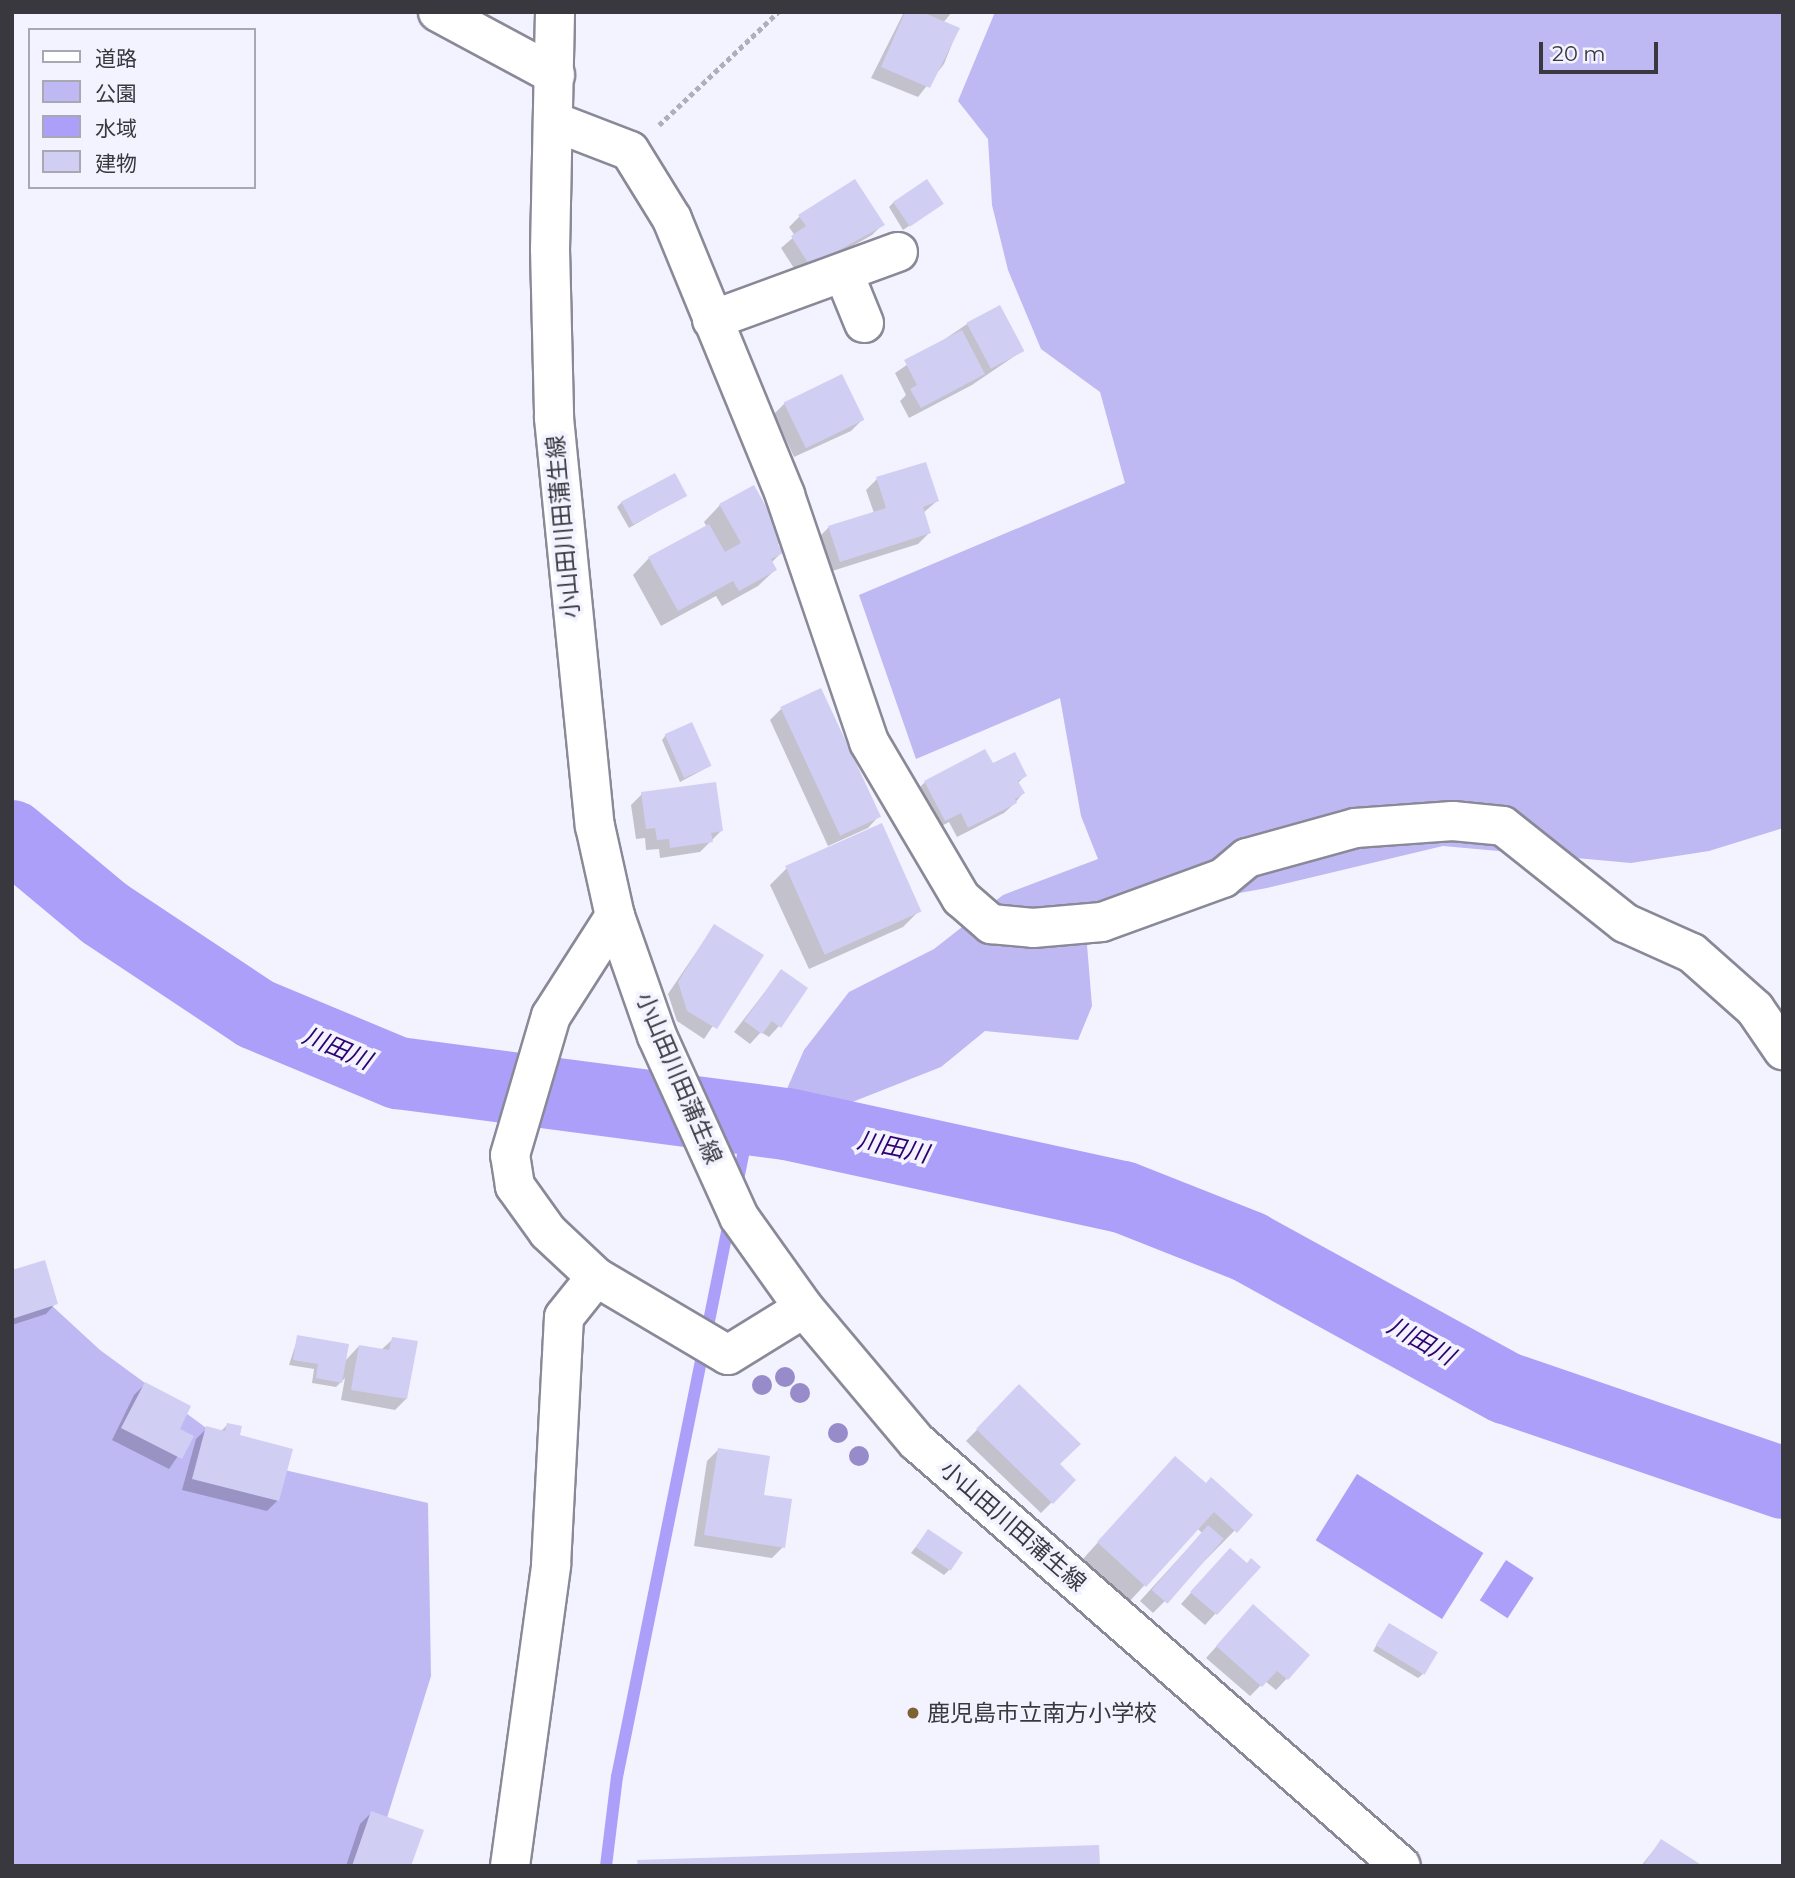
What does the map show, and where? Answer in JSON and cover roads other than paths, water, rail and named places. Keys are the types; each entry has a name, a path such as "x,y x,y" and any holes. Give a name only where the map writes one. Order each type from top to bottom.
{"street":[{"path":"438,12 555,75"},
{"name":"小山田川田蒲生線","path":"555,12 555,122 550,249 560,508 595,826 615,916 657,1036 739,1217 804,1308 917,1442 1401,1866"},
{"path":"555,122 630,151 672,219 785,495 869,742 961,898 991,924 1033,928 1102,922 1223,878 1247,858 1355,828 1453,821 1503,826 1625,923 1692,953 1755,1009 1783,1050"},
{"path":"712,320 844,274 875,258 898,252"},
{"path":"844,274 864,323"},
{"path":"615,916 551,1016 510,1155 515,1186 548,1232 596,1277 728,1355 804,1308"},
{"path":"510,1866 551,1565 564,1317 596,1277"}],"water":[{"path":"1357,1474 1483,1553 1442,1619 1316,1540"},
{"path":"1506,1560 1534,1578 1508,1618 1480,1600"}],"waterway":[{"name":"川田川","path":"12,836 104,913 256,1014 398,1073 787,1124 1123,1197 1249,1247 1506,1388 1783,1483"},
{"path":"737,1185 750,1120"},
{"path":"606,1866 617,1777 730,1217"}],"place":[{"name":"鹿児島市立南方小学校","path":"913,1713"}]}
